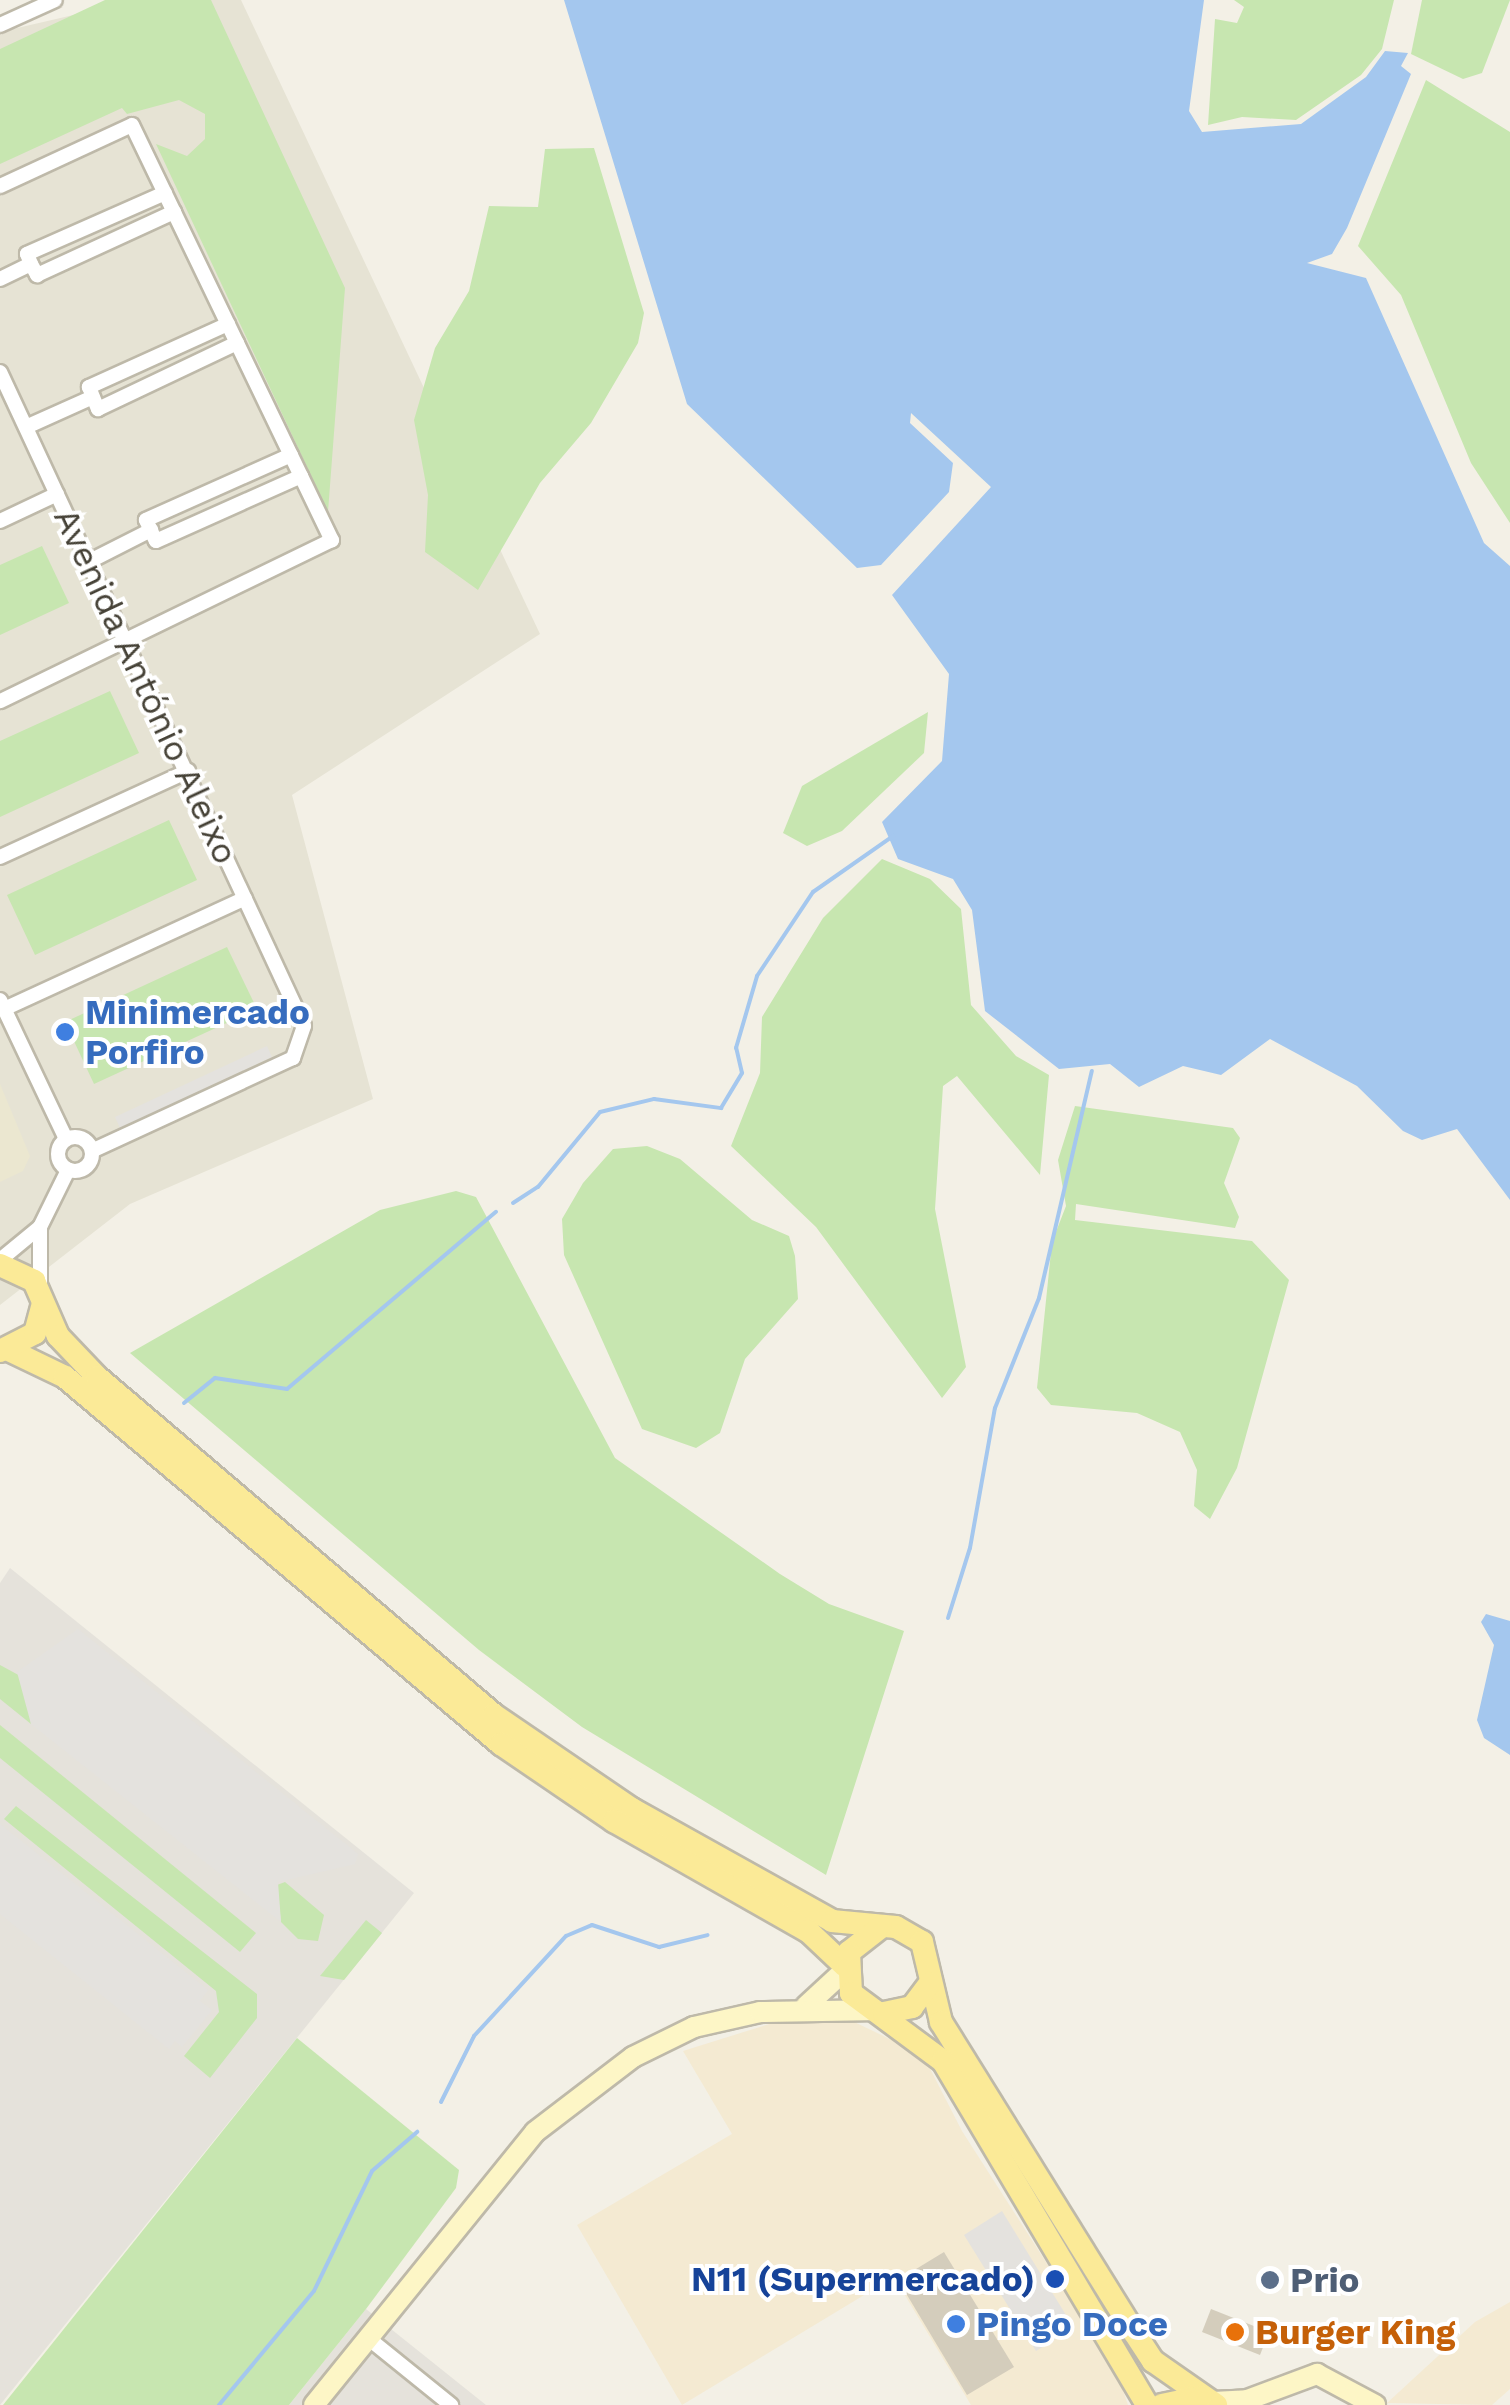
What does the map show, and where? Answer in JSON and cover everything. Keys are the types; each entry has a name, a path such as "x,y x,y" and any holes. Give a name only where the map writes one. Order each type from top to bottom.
{"main road":[{"path":"0,1262 22,1271 42,1299 58,1336 98,1378 494,1715 632,1809 805,1906 852,1927 882,1927 922,1942 941,2022 1134,2332 1153,2362 1210,2402"},
{"path":"5,1350 35,1333 42,1299"},
{"path":"5,1350 65,1377 501,1744 614,1821 808,1931 845,1968 852,1993 944,2061 1147,2405"},
{"path":"845,1968 857,1940 882,1927"},
{"path":"877,2011 912,2007 930,1983"},
{"path":"1162,2405 1210,2402"}],"street":[{"path":"0,25 55,0"},
{"path":"0,186 132,126 332,540 0,701"},
{"path":"165,193 27,254 31,264 37,276 174,212"},
{"path":"0,279 31,264"},
{"path":"228,324 89,386 98,408 237,343"},
{"name":"Avenida António Aleixo","path":"0,372 293,998 305,1034 293,1058 92,1151"},
{"path":"26,428 93,397"},
{"path":"291,456 146,520 156,540 301,476"},
{"path":"0,521 56,494"},
{"path":"88,562 151,530"},
{"path":"0,858 188,772"},
{"path":"68,1170 58,1158 66,1139 2,1005 245,898"},
{"path":"66,1139 82,1138 92,1151 88,1166 68,1170"},
{"path":"0,1262 40,1227 68,1170"},
{"path":"40,1227 42,1299"},
{"path":"806,2006 845,1968"},
{"path":"314,2405 535,2132 633,2057 694,2027 806,2006 877,2011"},
{"path":"368,2338 451,2405"},
{"path":"1210,2402 1259,2400 1317,2374 1375,2405"}],"shaded area":[{"path":"138,0 241,0 540,634 292,795 373,1099 130,1204 0,1305 0,32"},
{"path":"267,1046 272,1057 120,1128 115,1117"},
{"path":"0,1084 30,1156 23,1171 0,1182"},
{"path":"10,1568 414,1893 0,2405 0,1583"},
{"path":"78,1629 358,1854 355,1864 278,1882 281,1922 31,1724 17,1672"},
{"path":"0,1824 208,1990 200,2001 212,2010 182,2047 175,2041 169,2049 0,1914"},
{"path":"846,2018 923,2055 962,2131 1117,2373 1128,2405 971,2405 894,2277 682,2405 577,2225 732,2134 683,2051 782,2020"},
{"path":"1002,2211 1074,2328 1036,2351 964,2235"},
{"path":"1510,2302 1510,2389 1492,2405 1387,2403 1475,2322"},
{"path":"366,2309 486,2405 289,2405"}],"green space":[{"path":"105,0 211,0 345,288 328,512 156,144 187,156 205,139 205,114 179,100 127,114 122,108 0,164 0,49"},
{"path":"1234,0 1394,0 1382,49 1361,75 1296,120 1242,117 1208,125 1215,19 1237,23 1244,7"},
{"path":"1422,0 1510,0 1482,73 1463,79 1411,54"},
{"path":"1426,80 1510,132 1510,523 1471,463 1401,295 1358,246"},
{"path":"594,148 644,313 638,343 591,423 540,483 478,590 425,552 428,495 414,420 435,348 469,291 489,206 538,207 545,149"},
{"path":"42,546 69,603 0,635 0,565"},
{"path":"110,691 139,753 0,817 0,741"},
{"path":"928,712 924,753 842,831 807,846 783,833 802,786"},
{"path":"169,820 197,880 35,955 7,895"},
{"path":"882,859 930,879 961,909 971,1005 1016,1056 1049,1075 1040,1175 957,1076 943,1086 935,1209 966,1367 942,1398 816,1227 731,1146 760,1073 762,1017 823,918"},
{"path":"227,947 257,1009 94,1084 65,1022"},
{"path":"1075,1106 1233,1128 1240,1138 1224,1183 1239,1217 1235,1228 1076,1204 1075,1220 1252,1241 1289,1280 1237,1468 1210,1519 1194,1506 1197,1470 1180,1432 1137,1413 1051,1405 1037,1388 1052,1242 1066,1206 1058,1160"},
{"path":"647,1146 680,1159 752,1220 789,1236 795,1256 798,1299 745,1359 720,1433 696,1448 642,1429 564,1255 562,1219 583,1183 613,1149"},
{"path":"456,1191 476,1197 615,1458 829,1604 904,1631 826,1875 582,1727 479,1650 130,1353 380,1210"},
{"path":"0,1665 24,1678 31,1724 0,1699"},
{"path":"0,1725 256,1933 240,1952 0,1758"},
{"path":"16,1806 257,1994 257,2018 210,2078 184,2056 219,2012 216,1991 4,1819"},
{"path":"285,1882 324,1915 318,1941 298,1939 281,1922 277,1885"},
{"path":"366,1920 382,1933 344,1980 320,1976"},
{"path":"297,2038 459,2170 456,2188 366,2309 289,2405 3,2405"}],"water":[{"path":"564,0 1204,0 1189,111 1202,132 1301,124 1366,77 1385,51 1408,53 1401,66 1411,74 1347,228 1332,254 1307,263 1366,278 1484,543 1510,566 1510,1200 1457,1129 1422,1140 1403,1131 1357,1086 1270,1039 1221,1075 1183,1066 1139,1087 1110,1064 1059,1069 985,1011 972,910 953,879 898,859 882,822 942,761 949,674 892,595 991,487 911,413 910,423 953,463 949,492 881,565 857,568 687,404"},
{"path":"1486,1614 1510,1621 1510,1755 1484,1738 1477,1720 1494,1645 1481,1622"}],"building":[{"name":"Pingo Doce","path":"944,2252 1014,2367 967,2395 898,2280"},
{"name":"Burger King","path":"1211,2309 1269,2332 1260,2355 1202,2332"}],"waterway":[{"path":"513,1203 538,1187 600,1112 654,1099 721,1108 742,1073 736,1048 757,976 813,892 893,836"},
{"path":"948,1618 970,1548 995,1408 1039,1298 1092,1071"},
{"path":"184,1403 215,1378 287,1389 496,1212"},
{"path":"441,2102 474,2036 566,1936 592,1925 659,1947 708,1935"},
{"path":"219,2405 314,2291 372,2171 417,2132"}],"place":[{"name":"Minimercado Porfiro","path":"65,1032"},
{"name":"N11 (Supermercado)","path":"1055,2279"},
{"name":"Prio","path":"1270,2280"},
{"name":"Pingo Doce","path":"956,2324"},
{"name":"Burger King","path":"1235,2332"}]}
